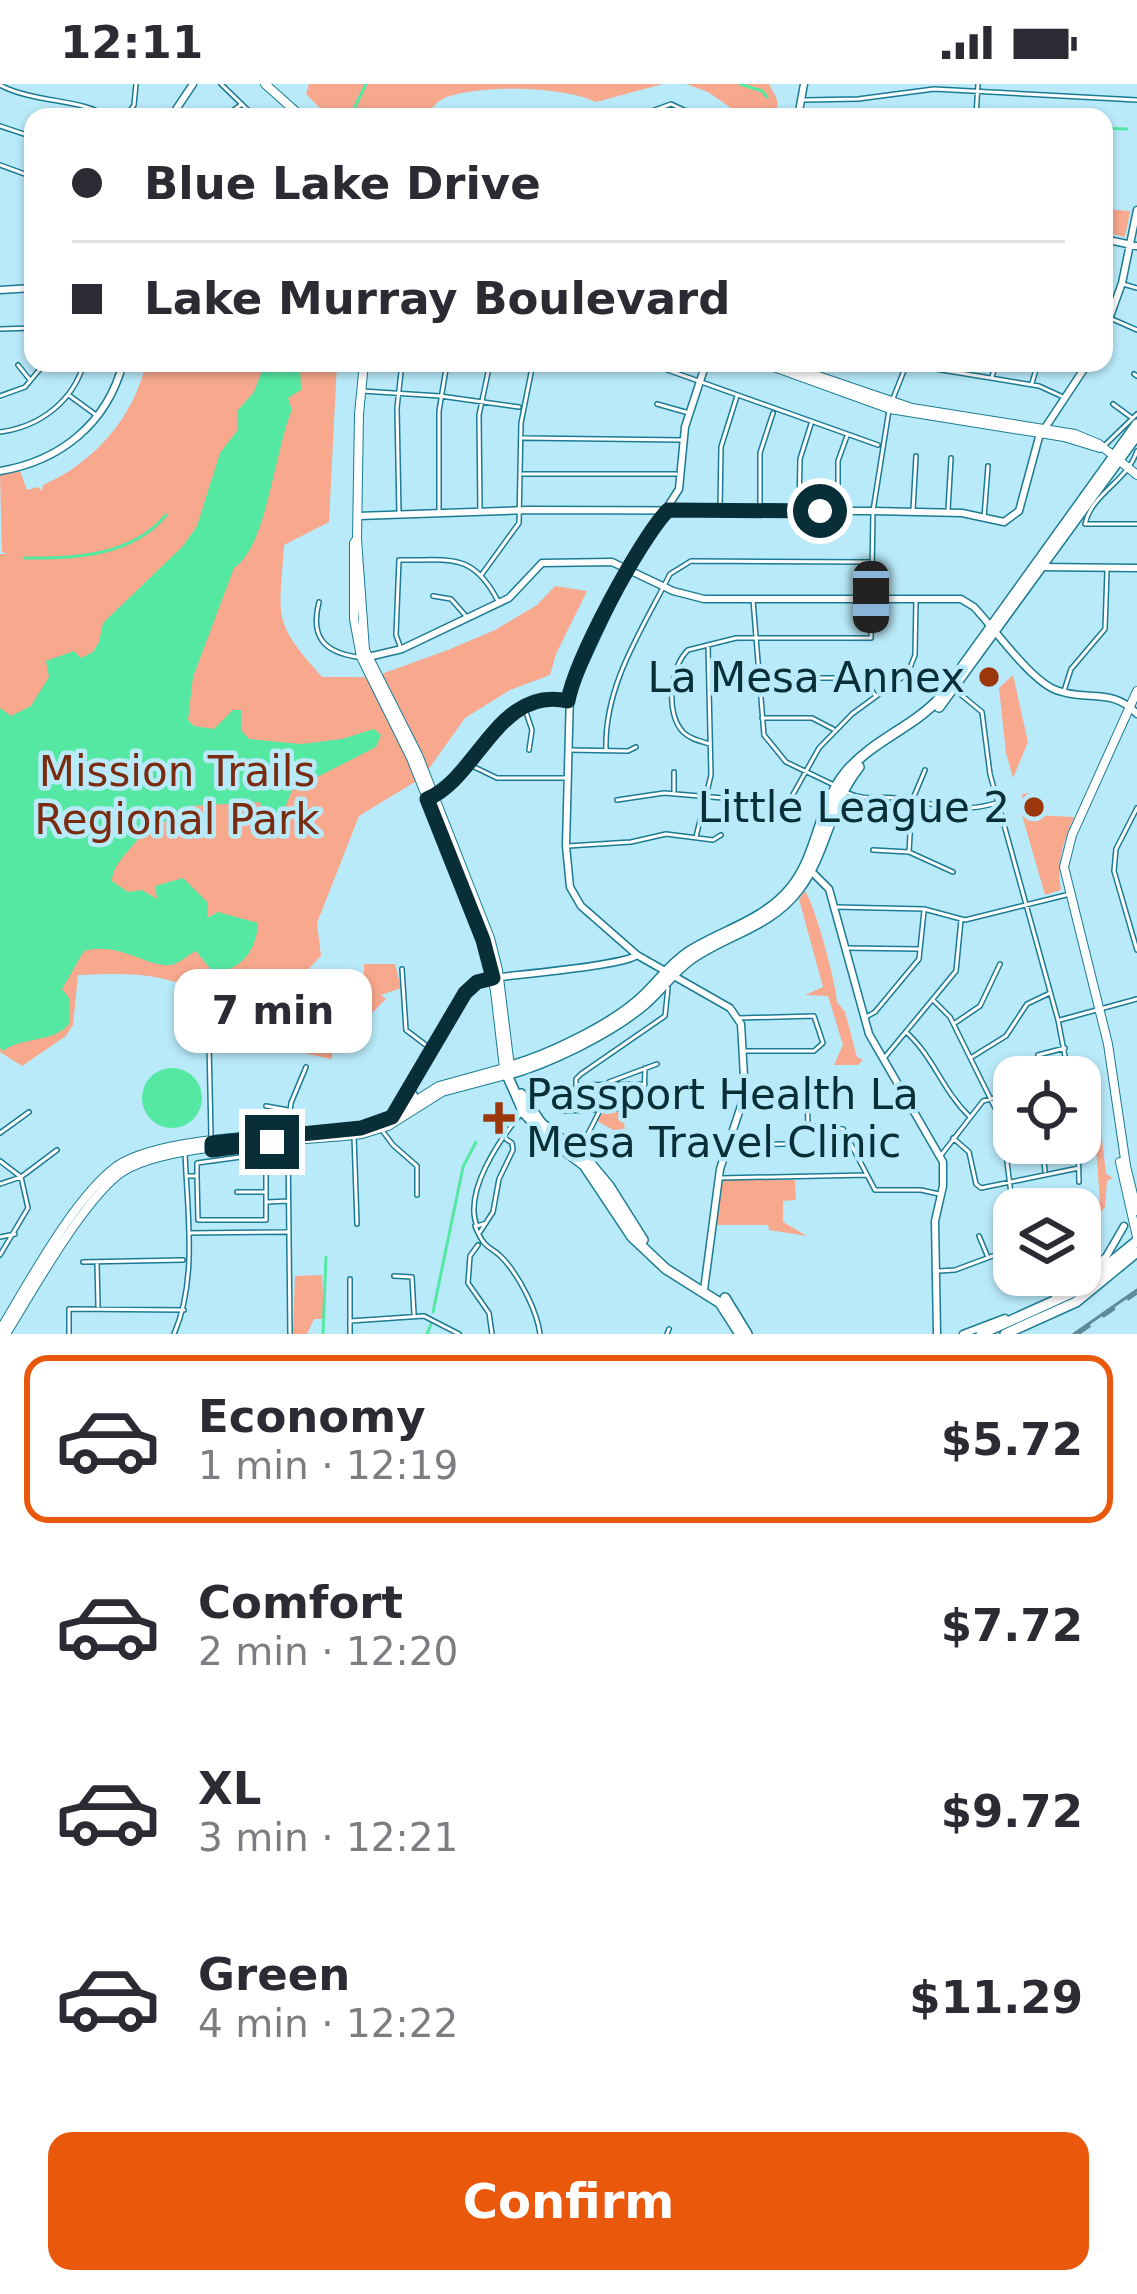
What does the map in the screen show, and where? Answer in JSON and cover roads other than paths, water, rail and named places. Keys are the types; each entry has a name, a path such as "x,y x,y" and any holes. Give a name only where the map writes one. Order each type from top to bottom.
{"main road":[{"path":"269,84 296,108"},
{"path":"363,372 357,538 361,543 364,657 430,797 487,939 508,1071 526,1111 550,1140 584,1165 632,1237 734,1309 744,1334"},
{"path":"790,372 891,406 1076,434 1133,471"},
{"path":"804,372 891,406"},
{"path":"1038,567 1116,458 1136,419"},
{"path":"3,1332 85,1200 113,1169 156,1149 381,1129 449,1082 508,1071 565,1051 633,1009 693,957 744,933 787,897 808,869 839,788 866,759 924,721 1137,435"},
{"path":"1049,557 1056,568"},
{"path":"1114,742 1134,708"},
{"path":"981,1334 1074,1292 1133,1233 1133,1198 1100,1009 1064,878 1066,851 1134,708"},
{"path":"392,1117 410,1089"},
{"path":"354,1132 419,1103"},
{"path":"526,1111 579,1152 609,1186 639,1236 673,1270"},
{"path":"39,1276 99,1192 118,1174 150,1158 212,1146"},
{"path":"1005,1334 1076,1302 1137,1252"}],"street":[{"path":"19,94 23,84"},
{"path":"221,84 247,108"},
{"path":"801,108 804,84"},
{"path":"976,108 978,84"},
{"path":"0,85 19,94 96,108"},
{"path":"803,100 858,99 934,89 1137,100"},
{"path":"70,108 71,104"},
{"path":"237,108 243,104"},
{"path":"656,108 682,108"},
{"path":"1113,312 1133,245 1137,210"},
{"path":"1122,283 1137,288"},
{"path":"18,365 31,381"},
{"path":"0,396 31,381 38,372"},
{"path":"0,433 35,422 68,394 79,372"},
{"path":"0,471 54,454 98,417 120,372"},
{"path":"399,516 402,372"},
{"path":"440,516 440,396 445,372"},
{"path":"480,514 480,401 488,372"},
{"path":"482,574 517,529 523,408 531,372"},
{"path":"671,372 881,446"},
{"path":"703,372 682,440 679,489 628,569 573,680 568,701 566,846 567,874 576,900 638,955 730,1008 739,1018 745,1094 719,1178 705,1287"},
{"path":"710,745 692,739 675,718 678,660 691,648 753,638 871,638 873,511 881,446 902,372"},
{"path":"942,372 1052,389 1063,398"},
{"path":"992,379 994,372"},
{"path":"1032,385 1036,372"},
{"path":"358,516 521,510 799,510 948,512 1007,522 1020,508 1027,471 1043,430 1082,372"},
{"path":"360,391 523,408"},
{"path":"68,394 98,417"},
{"path":"720,510 721,447 737,396"},
{"path":"657,404 689,413"},
{"path":"1102,448 1136,419 1113,404"},
{"path":"760,511 760,453 775,409"},
{"path":"799,510 800,459 811,423"},
{"path":"838,511 838,465 847,436"},
{"path":"521,438 682,440"},
{"path":"1137,452 1133,471 1100,496 1084,524 1137,524"},
{"path":"913,512 916,457"},
{"path":"948,512 951,458"},
{"path":"984,519 988,466"},
{"path":"522,474 680,474"},
{"path":"402,649 396,635 396,564 401,559 469,564 482,574 499,603"},
{"path":"319,602 316,633 322,644 336,654 364,657 402,649 499,603 544,562 602,561 698,598 961,598 1042,681 1064,692 1114,697 1134,708"},
{"path":"606,750 607,719 619,676 670,574 692,561 871,562"},
{"path":"1038,567 1137,568"},
{"path":"1064,692 1071,669 1105,629 1107,568"},
{"path":"433,596 451,599 467,618"},
{"path":"791,798 805,770 836,731 903,678 913,664 916,596"},
{"path":"753,599 760,718 776,753 860,799 912,801 962,811 998,802"},
{"path":"696,837 708,797 707,644"},
{"path":"758,678 854,678 869,686 876,698"},
{"path":"951,687 982,712 989,770 1066,1056"},
{"path":"430,797 442,791 494,729 525,709 552,699 568,701"},
{"path":"525,709 532,730 529,750"},
{"path":"760,718 819,719 836,731"},
{"path":"566,750 636,747"},
{"path":"466,763 497,778 567,778"},
{"path":"908,852 912,801 925,770"},
{"path":"674,772 674,793"},
{"path":"617,800 674,793 723,798 729,794"},
{"path":"1137,808 1117,849 1114,871 1137,950"},
{"path":"1125,833 1137,838"},
{"path":"566,846 631,842 666,834 713,840 721,835"},
{"path":"873,850 908,852 953,872"},
{"path":"808,869 826,884 864,1018 941,1156 945,1176 935,1221 937,1334"},
{"path":"833,907 924,909 961,920 1069,894"},
{"path":"864,1018 875,1012 919,959 924,909"},
{"path":"884,1058 957,968 961,920"},
{"path":"843,948 923,949"},
{"path":"419,1103 410,1089 468,990 496,977 628,962 638,955"},
{"path":"953,1024 980,1006 1000,964"},
{"path":"402,969 406,1030 432,1050"},
{"path":"576,1097 576,1079 665,1016 668,988"},
{"path":"970,1057 1006,1036 1027,1004 1050,992"},
{"path":"1058,1021 1137,999"},
{"path":"933,1000 953,1024 1005,1130 1010,1188"},
{"path":"739,1018 814,1016 823,1043 814,1051 743,1051"},
{"path":"906,1032 920,1045 948,1094 970,1116"},
{"path":"209,1043 212,1146"},
{"path":"1038,1055 1065,1048"},
{"path":"606,1085 657,1064"},
{"path":"644,1096 645,1066"},
{"path":"290,1334 289,1110 306,1067"},
{"path":"588,1069 593,1085"},
{"path":"576,1085 646,1084"},
{"path":"807,1089 808,1126 843,1129 875,1190 922,1190 940,1195"},
{"path":"941,1156 970,1116 993,1096"},
{"path":"266,1106 289,1110"},
{"path":"564,1111 631,1108"},
{"path":"526,1111 502,1138 482,1176 475,1224 482,1244 505,1261 536,1316 540,1334"},
{"path":"0,1133 29,1112"},
{"path":"579,1152 599,1112"},
{"path":"381,1129 417,1166 417,1195"},
{"path":"354,1132 357,1224"},
{"path":"479,1233 494,1212 499,1179 512,1156 509,1135"},
{"path":"502,1138 512,1143"},
{"path":"953,1138 969,1152 979,1187 1079,1168"},
{"path":"729,1145 784,1144"},
{"path":"0,1184 21,1177 57,1150"},
{"path":"174,1334 184,1310 185,1152"},
{"path":"266,1154 266,1220 198,1220 197,1163 278,1152"},
{"path":"0,1161 21,1177 28,1208 0,1255"},
{"path":"1045,1164 1046,1173"},
{"path":"1079,1164 1079,1181"},
{"path":"719,1178 870,1175"},
{"path":"186,1176 197,1176"},
{"path":"237,1192 266,1192"},
{"path":"266,1202 288,1201"},
{"path":"240,1220 240,1232"},
{"path":"475,1224 486,1223"},
{"path":"187,1233 289,1232"},
{"path":"963,1334 1041,1304 1068,1288 1106,1257 1115,1235 1133,1233"},
{"path":"0,1237 15,1234"},
{"path":"980,1237 988,1256"},
{"path":"482,1244 470,1256 468,1283 489,1312 493,1334"},
{"path":"937,1271 955,1270 993,1254"},
{"path":"83,1262 187,1260"},
{"path":"97,1262 98,1308"},
{"path":"394,1276 412,1277 414,1316"},
{"path":"350,1279 350,1334"},
{"path":"69,1334 69,1310 184,1310"},
{"path":"350,1322 414,1316 438,1320 459,1334"}],"waterway":[{"path":"354,108 366,84"},
{"path":"740,84 767,97"},
{"path":"1113,128 1127,129"},
{"path":"24,558 82,556 119,547 152,529 166,515"},
{"path":"433,1312 463,1167 476,1142"},
{"path":"323,1334 326,1257"},
{"path":"427,1334 431,1324"}],"tram line":[{"path":"1074,1334 1137,1290"}],"railway":[{"path":"1078,1334 1137,1293"}],"place":[{"name":"La Mesa Annex","path":"989,677"},
{"name":"Little League 2","path":"1034,807"},
{"name":"Passport Health La Mesa Travel Clinic","path":"499,1118"}],"park label":[{"name":"Mission Trails Regional Park","path":"177,795"}]}
